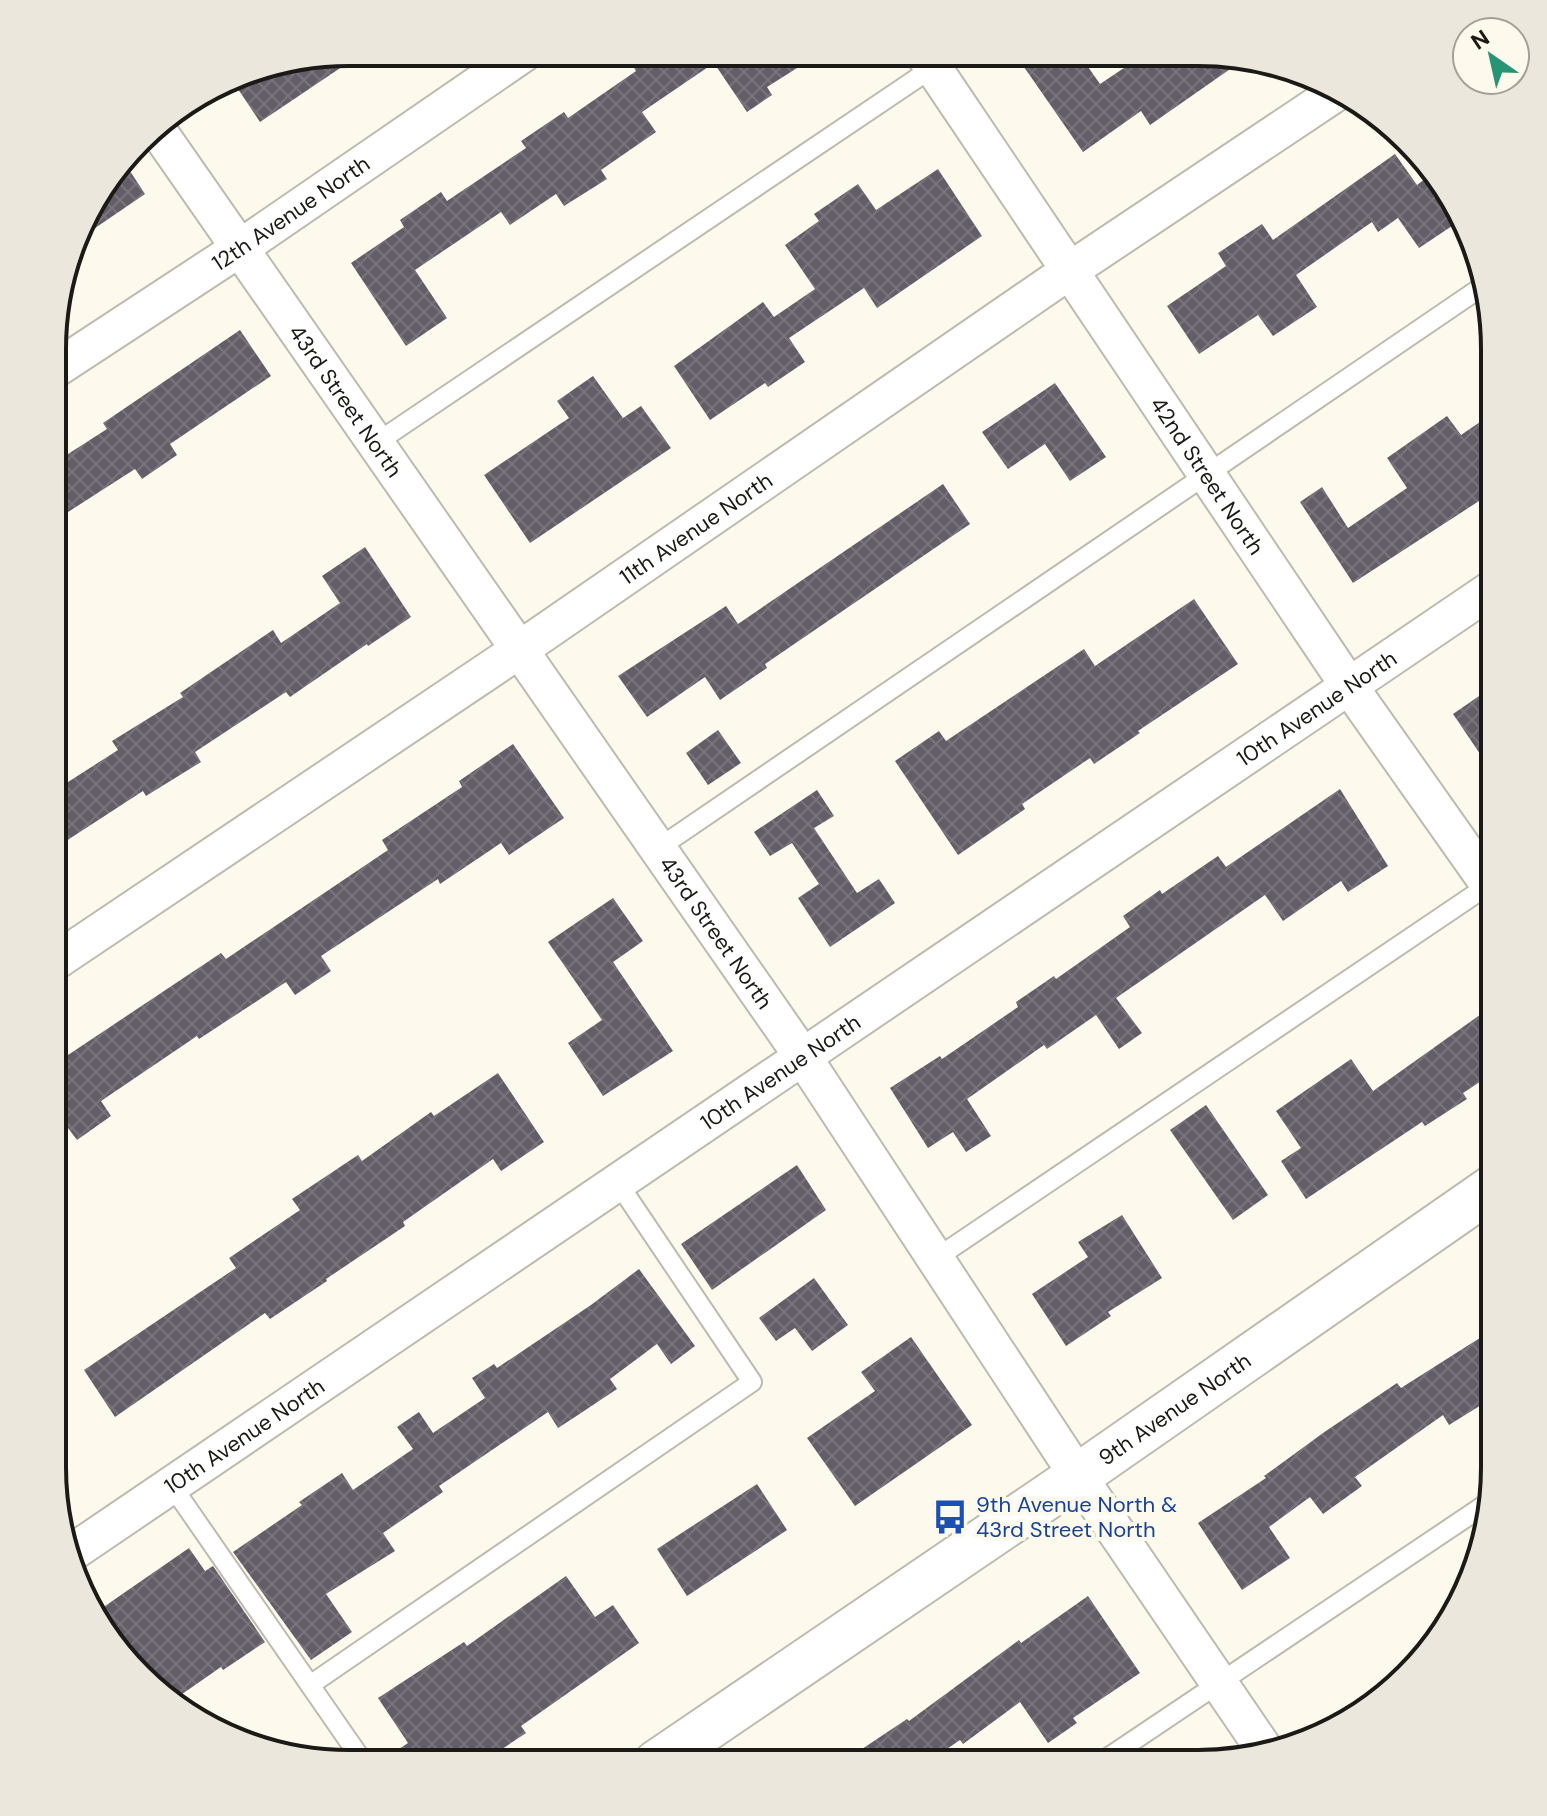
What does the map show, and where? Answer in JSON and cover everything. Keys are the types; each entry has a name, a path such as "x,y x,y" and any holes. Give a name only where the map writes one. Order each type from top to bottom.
{"street":[{"name":"42nd Street North","path":"942,66 1069,271 1349,686 1481,869"},
{"name":"12th Avenue North","path":"66,362 240,248 504,67"},
{"name":"11th Avenue North","path":"66,954 519,650 1069,271 1328,98"},
{"name":"43rd Street North","path":"162,136 803,1057 1078,1476 1260,1743"},
{"name":"10th Avenue North","path":"78,1548 1481,597"},
{"name":"9th Avenue North","path":"676,1750 1078,1476 1480,1196"}],"lane":[{"path":"376,443 925,66"},
{"path":"657,849 1475,291"},
{"path":"935,1259 1481,894"},
{"path":"310,1685 752,1382 618,1183"},
{"path":"172,1486 355,1750"},
{"path":"1121,1749 1478,1509"}],"building":[{"path":"800,66 767,87 772,95 747,112 716,67"},
{"path":"1087,66 1100,84 1127,66 1232,68 1150,125 1141,111 1083,152 1024,67"},
{"path":"342,67 260,122 238,89 294,71"},
{"path":"633,67 709,67 642,112 656,132 601,170 607,179 564,206 556,194 510,225 501,212 415,270 447,318 406,346 351,263 404,227 400,220 441,192 447,201 526,148 521,141 564,112 568,118 636,71"},
{"path":"1395,154 1417,185 1425,179 1453,226 1419,248 1398,218 1378,232 1372,222 1296,275 1317,307 1273,336 1258,315 1199,354 1167,306 1226,266 1218,253 1262,224 1273,240"},
{"path":"938,169 982,236 877,308 864,288 789,338 805,362 768,387 765,383 710,420 674,366 763,302 774,317 815,289 785,245 819,221 814,214 858,184 876,210"},
{"path":"129,170 145,194 93,230"},
{"path":"240,330 271,376 170,444 177,455 142,479 135,469 66,513 66,455 107,429 103,423"},
{"path":"593,376 623,418 641,406 671,448 530,543 484,475 569,418 557,401"},
{"path":"1055,383 1106,457 1070,481 1045,444 1008,469 982,432"},
{"path":"1447,416 1461,435 1480,422 1481,504 1479,501 1353,583 1300,502 1322,487 1348,528 1407,488 1387,458"},
{"path":"943,484 970,524 765,664 767,668 720,700 705,677 647,717 618,676 726,606 738,624"},
{"path":"365,547 411,617 290,697 286,692 195,752 201,762 146,796 143,791 66,841 66,783 118,750 112,741 183,697 180,693 273,630 281,643 340,603 322,576"},
{"path":"1194,599 1238,664 1094,764 1090,758 1022,804 1025,809 958,855 895,761 939,731 946,741 1084,649 1095,666"},
{"path":"1481,695 1481,755 1453,714"},
{"path":"718,730 741,763 708,785 686,753"},
{"path":"513,744 564,818 509,855 501,843 440,884 438,879 321,956 331,971 295,995 286,982 199,1039 197,1036 101,1101 111,1116 77,1140 66,1125 66,1056 221,953 226,959 388,850 382,840 462,787 459,781"},
{"path":"1340,789 1388,866 1348,892 1341,881 1283,921 1265,895 1116,998 1142,1033 1119,1049 1096,1015 1047,1049 1044,1045 967,1099 991,1136 966,1152 953,1132 928,1148 890,1088 940,1056 942,1059 1018,1007 1016,1002 1054,976 1056,979 1130,927 1123,916 1160,890 1162,894 1218,856 1226,867"},
{"path":"817,790 834,816 814,828 857,893 879,879 895,903 830,947 798,898 819,884 792,843 770,856 754,832"},
{"path":"613,898 643,941 613,962 673,1051 603,1096 568,1043 602,1020 548,942"},
{"path":"1480,1015 1480,1082 1463,1093 1467,1099 1425,1126 1422,1122 1306,1199 1281,1161 1301,1148 1276,1111 1351,1059 1373,1091"},
{"path":"498,1073 544,1142 501,1171 493,1159 403,1222 405,1226 327,1281 270,1319 265,1313 115,1417 84,1370 236,1268 229,1258 300,1210 292,1199 358,1155 362,1161 431,1112 434,1116"},
{"path":"1206,1105 1268,1195 1233,1220 1170,1130"},
{"path":"797,1165 826,1210 712,1290 681,1244"},
{"path":"1122,1215 1162,1278 1108,1312 1111,1316 1066,1346 1032,1294 1088,1257 1078,1242"},
{"path":"639,1269 695,1346 671,1364 657,1344 610,1379 617,1389 578,1415 558,1428 548,1412 439,1486 443,1492 383,1533 395,1551 326,1594 352,1632 311,1660 233,1552 302,1505 299,1502 342,1473 353,1490 413,1449 397,1427 419,1412 433,1433 485,1398 472,1378 494,1364 497,1368"},
{"path":"814,1278 848,1325 812,1351 795,1328 776,1341 759,1318"},
{"path":"911,1337 972,1425 855,1506 807,1438 875,1391 861,1372"},
{"path":"1480,1338 1480,1406 1449,1425 1443,1415 1355,1477 1362,1486 1323,1514 1310,1497 1269,1527 1290,1558 1242,1590 1198,1523 1397,1383 1401,1388"},
{"path":"757,1484 787,1530 687,1596 657,1549"},
{"path":"189,1548 205,1571 213,1566 265,1642 181,1695 136,1654 103,1607"},
{"path":"566,1576 595,1617 613,1605 639,1643 521,1726 526,1733 501,1750 398,1750 408,1743 378,1698 464,1642 467,1646"},
{"path":"1088,1596 1140,1673 1073,1718 1077,1723 1048,1743 1020,1702 963,1744 960,1740 946,1749 861,1749 907,1719 909,1721 1019,1640 1021,1643"}],"place":[{"name":"9th Avenue North & 43rd Street North","path":"950,1517"}]}
